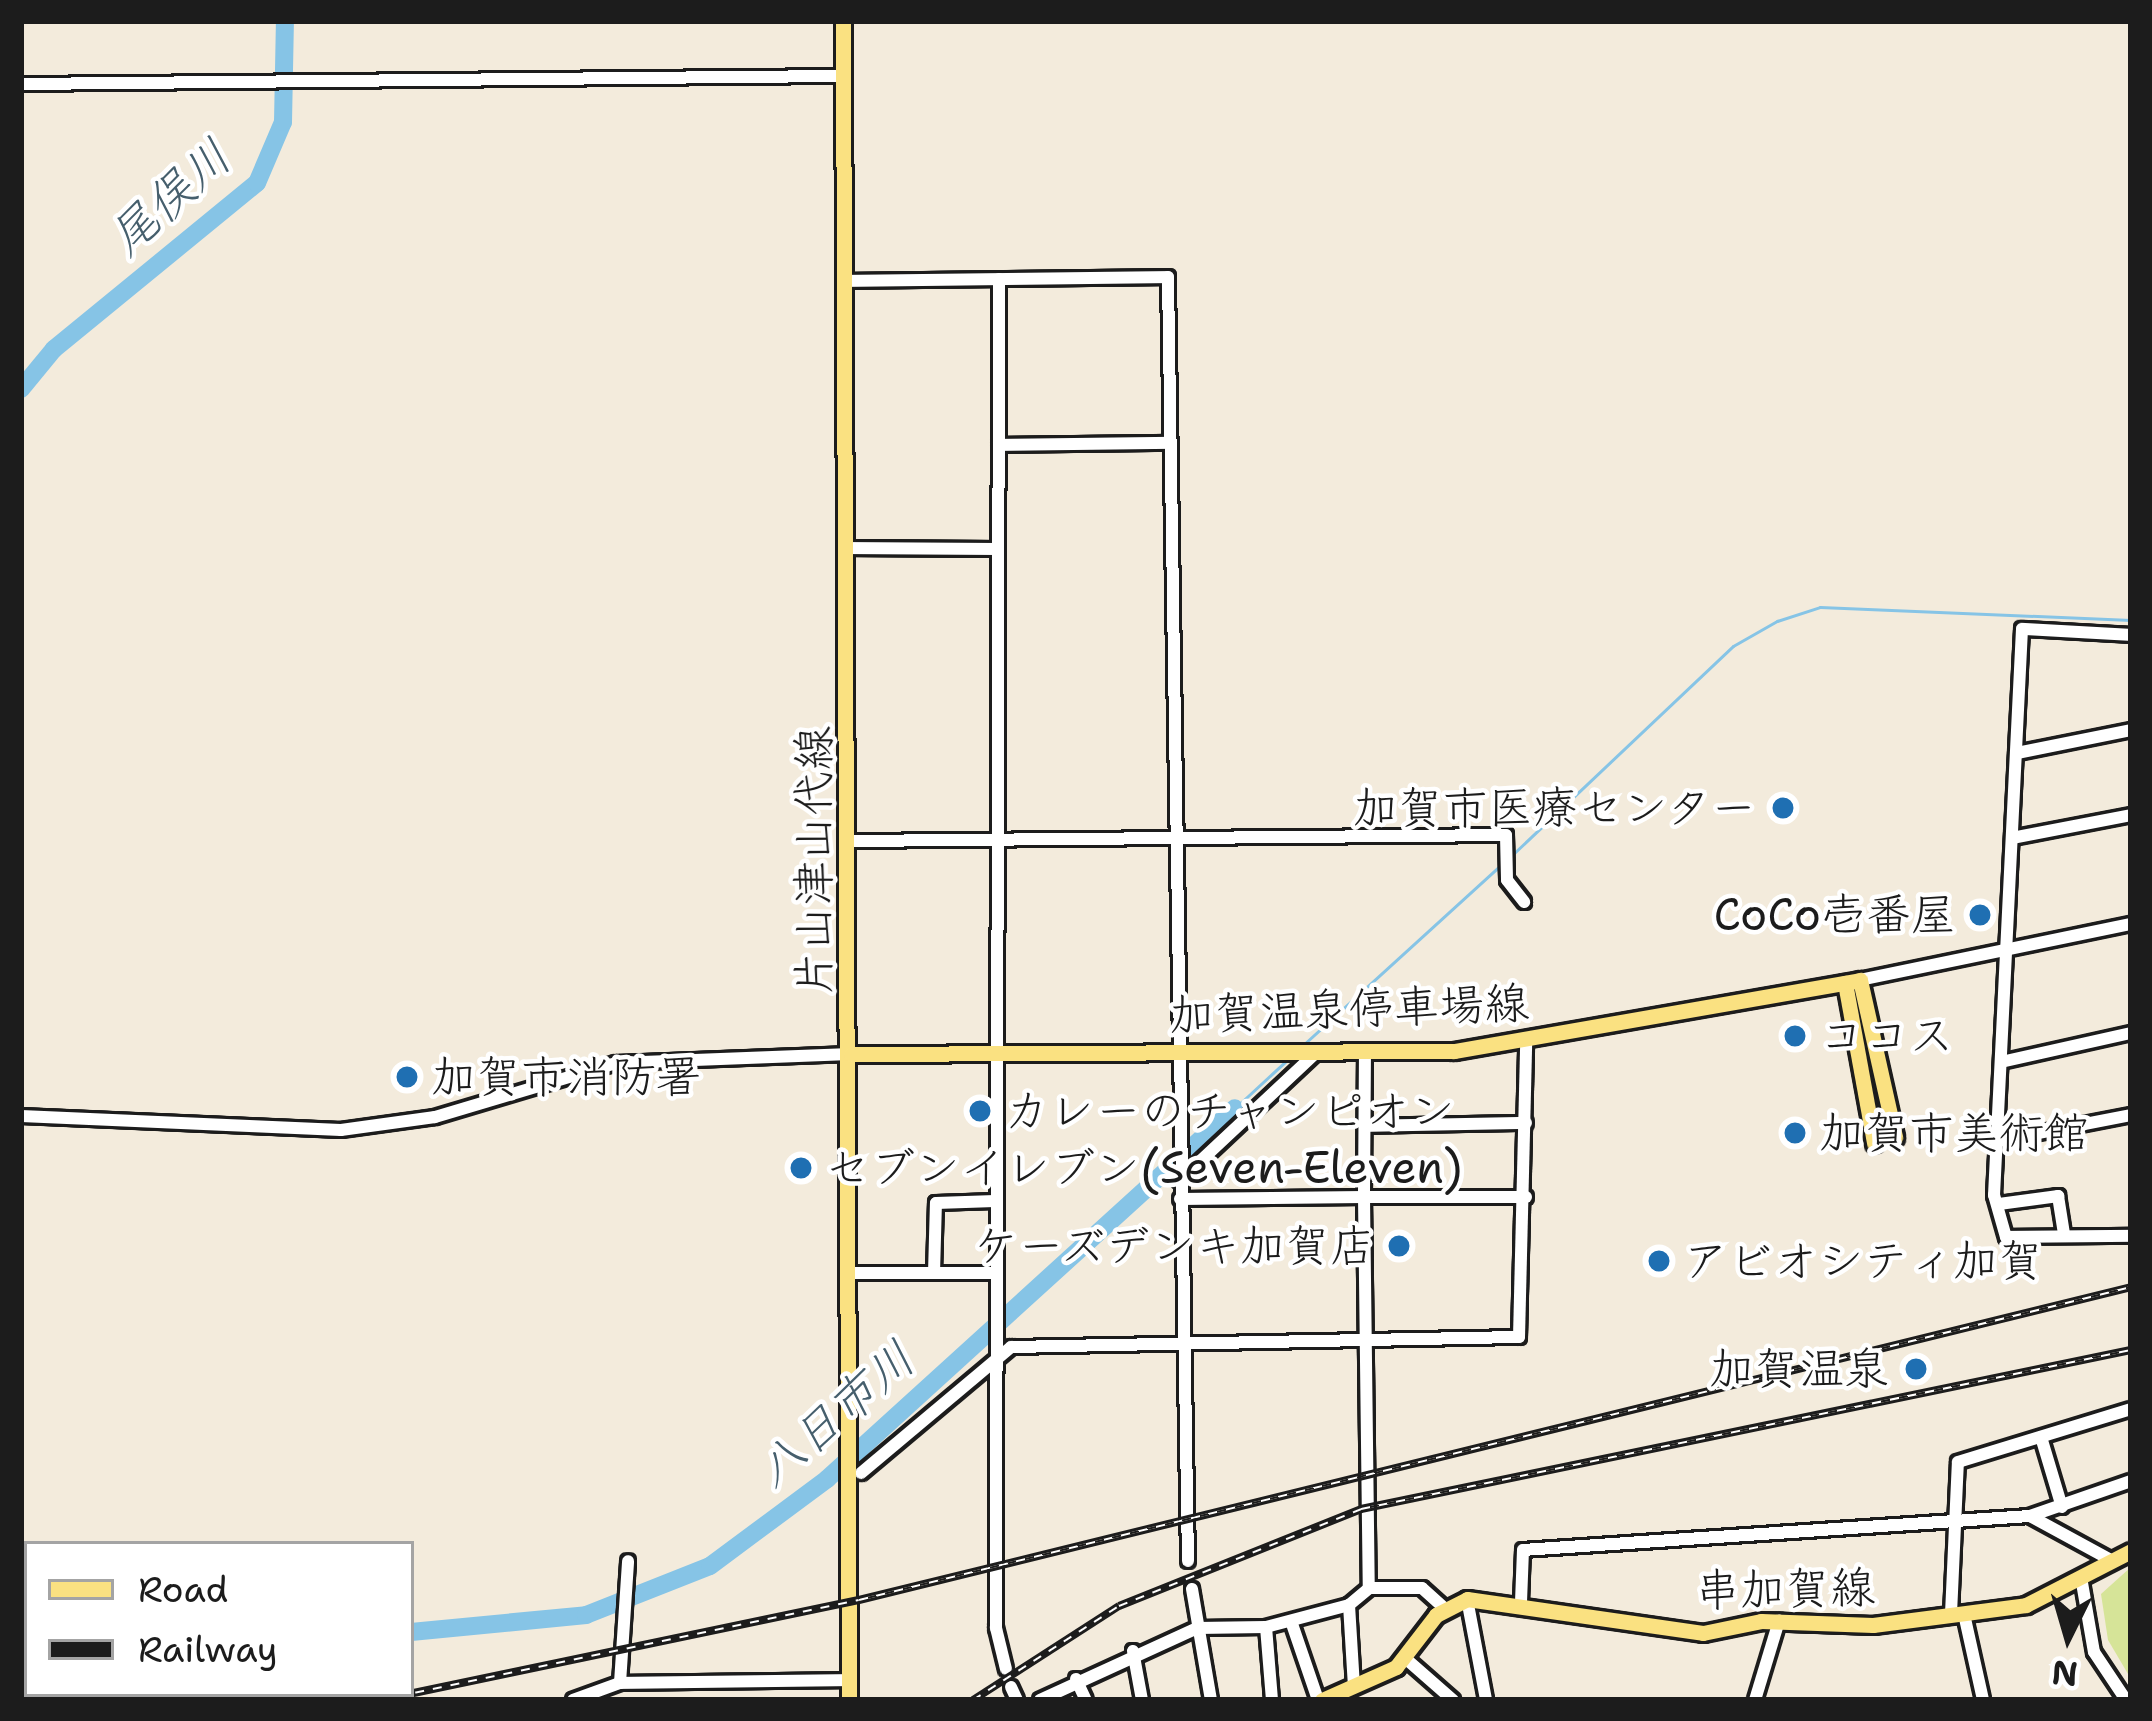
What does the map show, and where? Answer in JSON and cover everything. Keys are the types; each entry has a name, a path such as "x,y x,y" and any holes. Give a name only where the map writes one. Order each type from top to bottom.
{"main road":[{"name":"片山津山代線","path":"843,21 851,1054 848,1439 854,1474 849,1700"},
{"name":"加賀温泉停車場線","path":"851,1054 1316,1051 1526,1044 1852,981"},
{"path":"1852,981 1895,1137"},
{"path":"1852,981 1874,1143"},
{"name":"串加賀線","path":"1320,1700 1358,1691 1406,1658 1445,1609 1468,1599 1521,1602 1703,1633 1779,1621 1958,1614 2026,1605 2131,1551"}],"street":[{"path":"21,84 843,76"},
{"path":"845,281 1168,277 1178,838 1178,1344 1188,1561"},
{"path":"999,279 999,446 992,549 994,1273 996,1628 1006,1669"},
{"path":"999,446 1169,443"},
{"path":"848,548 992,549"},
{"path":"2131,635 2022,629 1997,1141 1999,1204 2006,1237 2064,1232 2131,1236"},
{"path":"2017,753 2131,730"},
{"path":"2012,838 2131,814"},
{"path":"850,841 1178,838 1506,843 1507,874 1524,902"},
{"path":"1852,981 2131,924"},
{"path":"2001,1062 2131,1033"},
{"path":"854,1474 996,1350 1366,1345 1519,1337 1526,1197 1526,1044"},
{"path":"1365,1050 1370,1588"},
{"path":"1179,1178 1316,1051"},
{"path":"21,1116 341,1130 435,1117 616,1063 851,1054"},
{"path":"1997,1141 2131,1115"},
{"path":"1365,1126 1526,1123"},
{"path":"1999,1204 2058,1196 2064,1232"},
{"path":"1180,1199 1526,1197"},
{"path":"934,1273 936,1203 994,1201"},
{"path":"851,1274 994,1273"},
{"path":"1983,1700 1958,1614 1952,1522 1958,1462 2131,1409"},
{"path":"2041,1437 2062,1507"},
{"path":"1521,1602 1523,1550 2030,1516 2131,1481"},
{"path":"2030,1516 2111,1560"},
{"path":"612,1690 629,1616 630,1568"},
{"path":"2080,1577 2094,1652 2126,1700"},
{"path":"1040,1700 1133,1651 1197,1628 1266,1627 1349,1605 1370,1588 1422,1588 1445,1609"},
{"path":"1192,1589 1211,1700"},
{"path":"1468,1599 1486,1700"},
{"path":"1349,1605 1358,1691"},
{"path":"1291,1621 1320,1700"},
{"path":"1755,1700 1779,1621"},
{"path":"1266,1627 1272,1700"},
{"path":"1133,1651 1142,1700"},
{"path":"1406,1658 1453,1700"},
{"path":"1076,1679 1086,1700"},
{"path":"573,1700 612,1690 850,1680"}],"green space":[{"path":"2131,1567 2131,1679 2108,1640 2101,1594"}],"waterway":[{"name":"尾俣川","path":"21,389 54,349 257,183 283,122 285,21"},
{"path":"1512,855 1733,646 1777,621 1820,607 2131,620"},
{"path":"1303,1045 1500,866"},
{"path":"1235,1108 1287,1060"},
{"name":"八日市川","path":"414,1632 586,1615 710,1566 827,1479 1235,1108"}],"railway":[{"path":"414,1693 859,1600 2131,1287"},
{"path":"973,1700 1119,1606 1361,1509 2131,1350"},
{"path":"317,1700 338,1697"},
{"path":"380,1700 394,1697"}],"place":[{"name":"加賀市医療センター","path":"1783,808"},
{"name":"CoCo壱番屋","path":"1980,915"},
{"name":"ココス","path":"1795,1036"},
{"name":"加賀市消防署","path":"407,1077"},
{"name":"カレーのチャンピオン","path":"980,1111"},
{"name":"加賀市美術館","path":"1795,1133"},
{"name":"セブンイレブン(Seven-Eleven)","path":"801,1168"},
{"name":"ケーズデンキ加賀店","path":"1399,1246"},
{"name":"アビオシティ加賀","path":"1659,1261"},
{"name":"加賀温泉","path":"1916,1369"}]}
